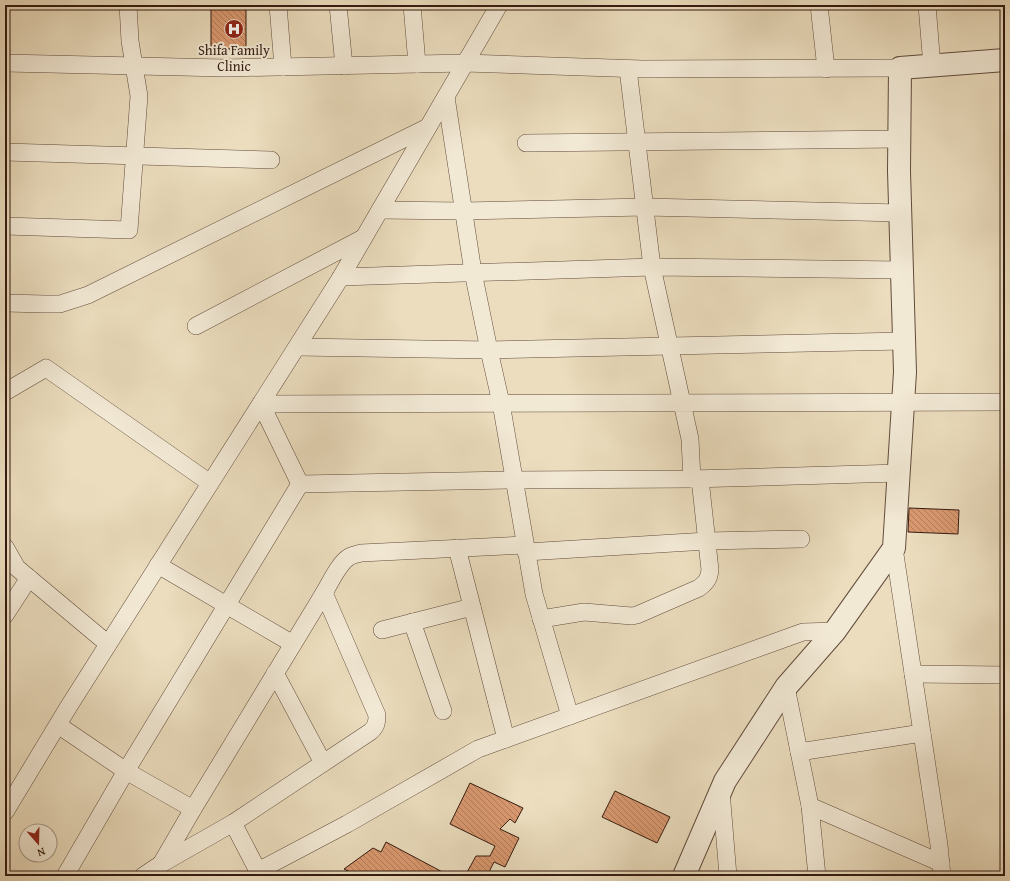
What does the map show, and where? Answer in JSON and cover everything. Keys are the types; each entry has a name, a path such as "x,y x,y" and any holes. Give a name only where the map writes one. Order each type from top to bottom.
{"street":[{"path":"5,226 129,230 139,96 130,41 128,5"},
{"path":"278,5 283,67"},
{"path":"338,5 344,66"},
{"path":"412,5 416,64"},
{"path":"5,812 108,644 341,277 499,5"},
{"path":"819,5 826,69"},
{"path":"927,5 932,66"},
{"path":"5,63 225,68 465,63 628,69 826,69 900,68 1005,60"},
{"path":"900,68 899,171 905,372 894,548 939,845 941,870"},
{"path":"541,619 584,612 632,616 638,615 699,588 706,583 709,578 710,570 707,541 690,439 652,267 628,69"},
{"path":"446,97 473,272 501,403 534,594 570,716"},
{"path":"5,303 60,304 88,295 428,127"},
{"path":"526,143 899,139"},
{"path":"5,152 271,160"},
{"path":"380,210 464,211 645,207 900,213"},
{"path":"196,326 364,238"},
{"path":"341,277 652,267 902,270"},
{"path":"297,346 489,350 904,341"},
{"path":"5,392 46,368 210,483"},
{"path":"261,404 1005,402"},
{"path":"261,404 300,484"},
{"path":"300,484 514,480 696,479 899,473"},
{"path":"65,876 126,771 300,484"},
{"path":"161,864 342,563 347,558 361,553 457,548 526,548 800,539"},
{"path":"5,548 18,568 108,644"},
{"path":"457,548 506,739"},
{"path":"684,876 725,781 786,687 835,631 894,548"},
{"path":"158,565 293,644"},
{"path":"5,615 29,578"},
{"path":"143,876 161,864 233,823 375,728 377,715 324,593"},
{"path":"382,630 472,607"},
{"path":"412,622 443,711"},
{"path":"233,823 253,874 347,824 478,750 803,632 835,631"},
{"path":"276,673 323,763"},
{"path":"913,674 1005,675"},
{"path":"786,687 810,806 817,876"},
{"path":"58,725 126,771 193,809"},
{"path":"799,752 922,733"},
{"path":"721,790 728,876"},
{"path":"810,806 941,870"}],"building":[{"path":"211,5 246,5 246,49 211,49"},
{"path":"909,508 959,510 958,534 908,532"},
{"path":"470,783 523,808 515,823 510,819 500,829 519,838 505,867 494,862 487,876 465,876 476,856 490,856 495,846 450,824"},
{"path":"615,791 670,817 657,843 602,817"},
{"path":"386,842 450,876 358,876 344,869 373,848 381,852"}],"place":[{"name":"Shifa Family Clinic","path":"234,29"}]}
